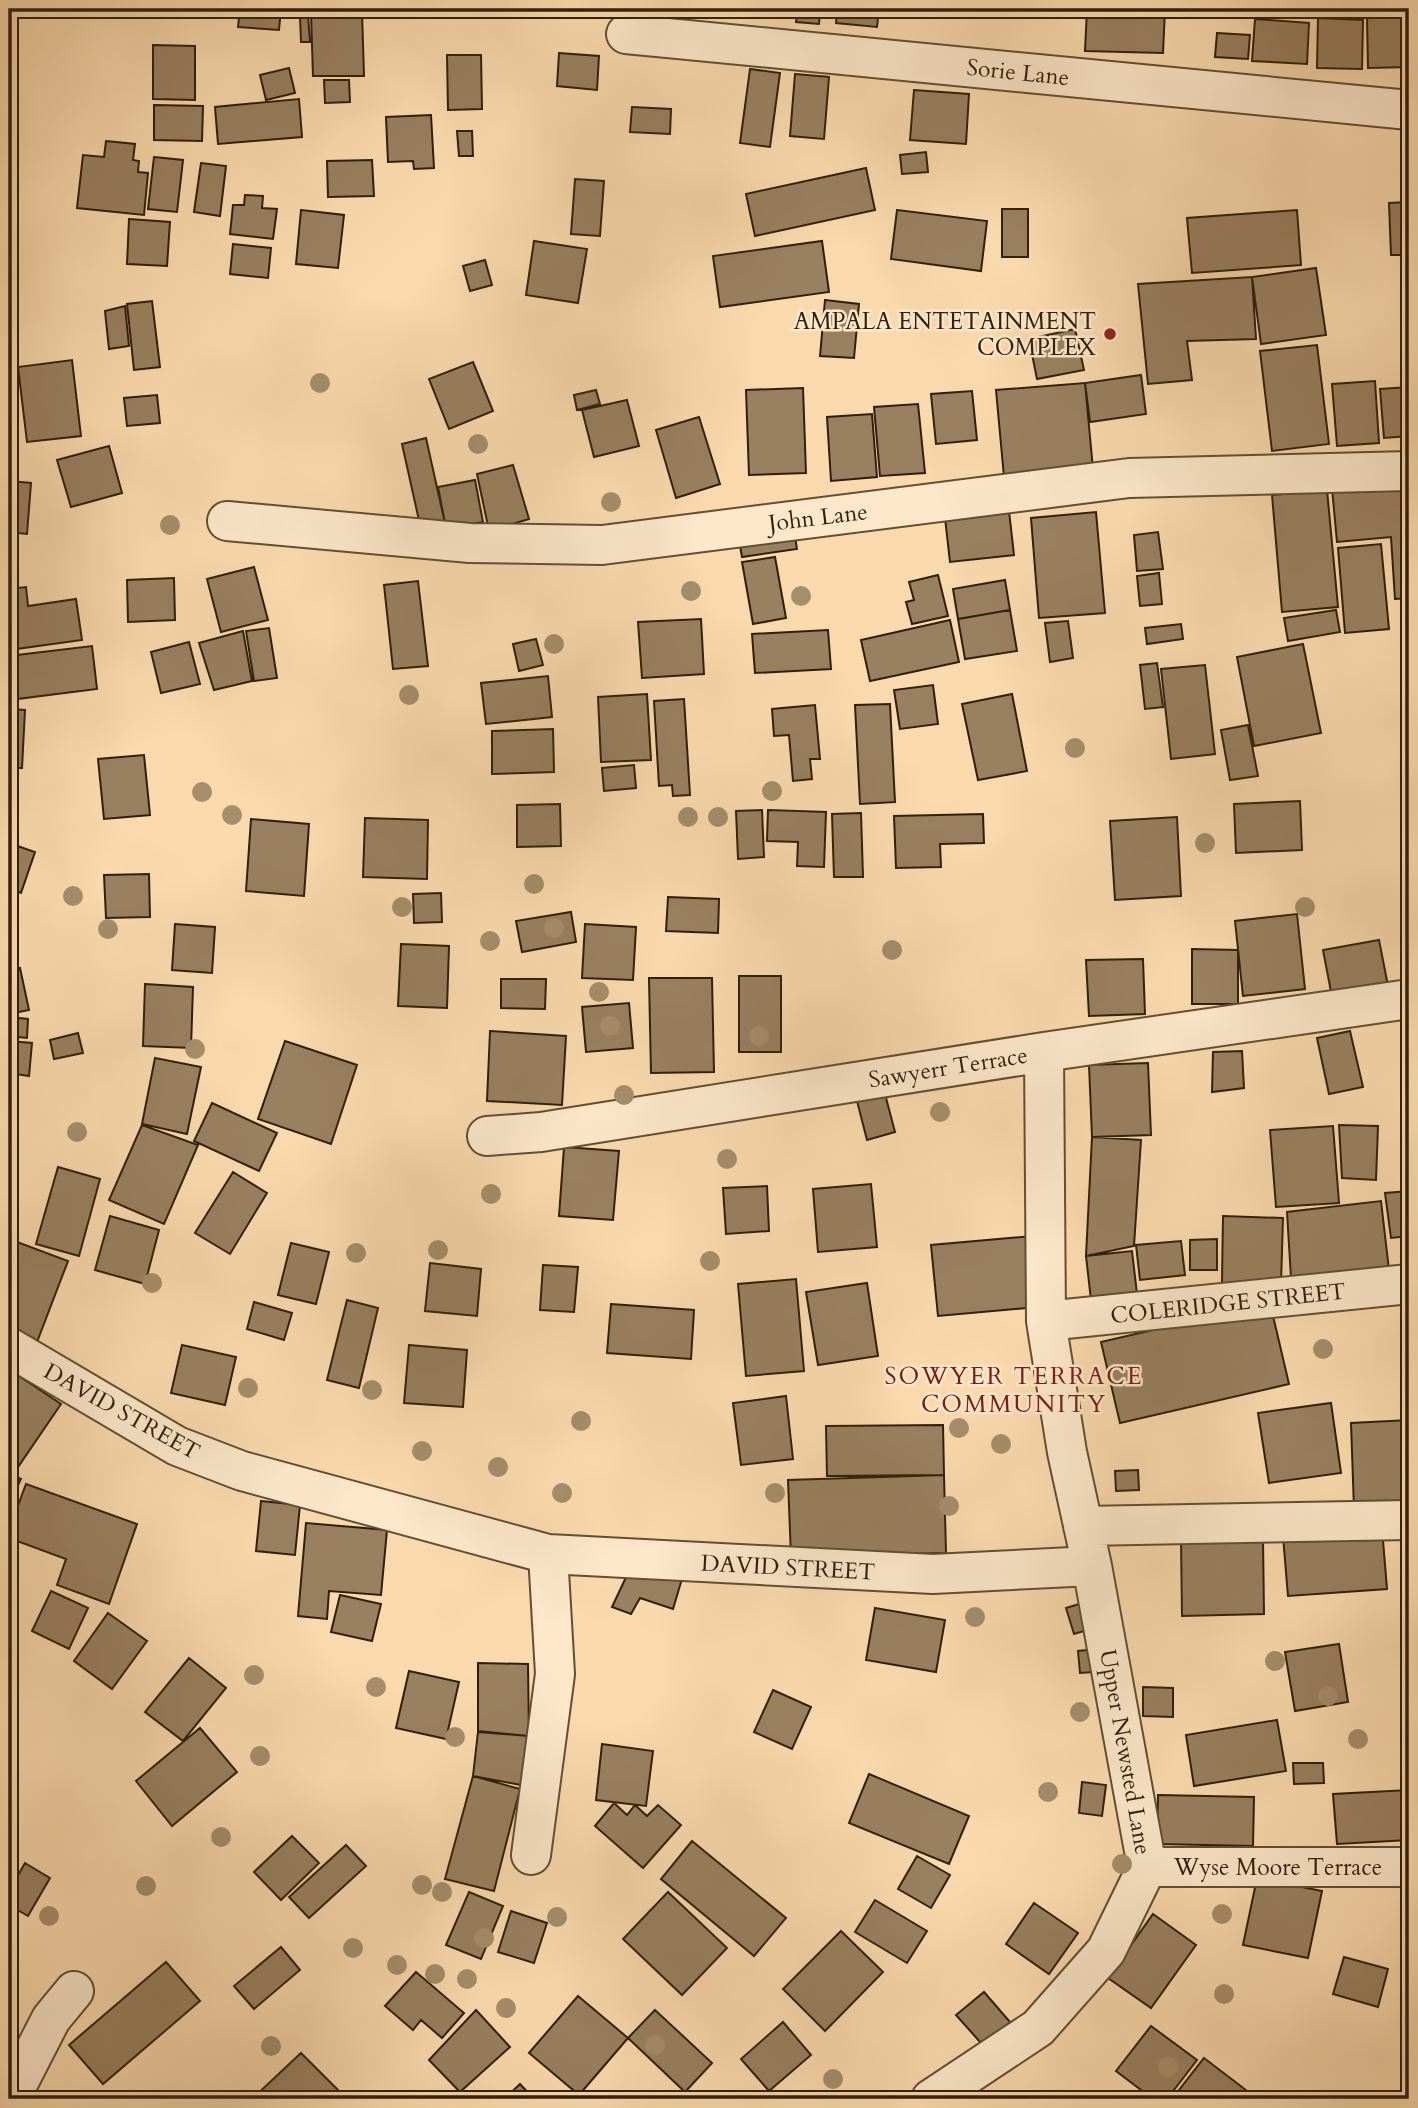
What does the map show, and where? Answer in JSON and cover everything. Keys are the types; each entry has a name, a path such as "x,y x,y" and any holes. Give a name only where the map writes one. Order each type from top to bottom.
{"street":[{"name":"Sorie Lane","path":"626,34 1409,110"},
{"name":"John Lane","path":"227,521 470,543 602,545 1129,478 1409,471"},
{"name":"Sawyerr Terrace","path":"487,1136 541,1132 1044,1052 1409,999"},
{"path":"1044,1052 1046,1321 1067,1452 1092,1566"},
{"name":"COLERIDGE STREET","path":"1046,1321 1409,1284"},
{"name":"DAVID STREET","path":"9,1348 177,1446 229,1466 548,1554 933,1574 1092,1566"},
{"path":"1083,1526 1409,1520"},
{"path":"531,1855 555,1674 548,1554"},
{"name":"Upper Newsted Lane","path":"932,2099 1038,2028 1106,1951 1147,1867 1092,1566"},
{"name":"Wyse Moore Terrace","path":"1147,1867 1409,1867"},
{"path":"10,2099 51,2019 74,1991"}],"building":[{"path":"240,9 281,9 279,30 238,27"},
{"path":"436,9 452,9 450,17 435,14"},
{"path":"798,9 832,11 820,11 819,24 796,22"},
{"path":"837,9 879,9 877,27 836,23"},
{"path":"1087,9 1165,9 1163,53 1085,51"},
{"path":"362,12 364,76 313,76 311,13"},
{"path":"308,15 310,42 301,42 300,16"},
{"path":"1318,18 1363,20 1362,69 1317,68"},
{"path":"1367,18 1409,18 1409,67 1368,68"},
{"path":"1255,19 1309,23 1307,64 1252,61"},
{"path":"1217,33 1250,35 1248,59 1215,57"},
{"path":"153,45 195,46 195,100 153,99"},
{"path":"559,53 599,56 597,90 557,86"},
{"path":"447,55 481,55 482,109 448,110"},
{"path":"289,68 295,93 266,100 260,75"},
{"path":"750,69 780,73 770,147 740,143"},
{"path":"795,74 829,77 824,139 790,136"},
{"path":"324,80 349,80 350,102 325,103"},
{"path":"914,90 969,94 966,144 910,140"},
{"path":"299,99 302,137 218,144 215,107"},
{"path":"154,105 203,106 202,141 154,140"},
{"path":"632,107 671,109 670,134 630,132"},
{"path":"431,115 434,168 414,169 413,161 388,162 386,117"},
{"path":"457,131 472,131 473,156 459,156"},
{"path":"106,141 135,144 133,160 139,161 138,172 148,173 144,215 77,208 83,155 104,157"},
{"path":"926,152 928,172 902,174 900,155"},
{"path":"154,157 183,160 177,212 148,209"},
{"path":"372,160 374,196 328,197 327,161"},
{"path":"201,163 226,166 220,216 194,212"},
{"path":"866,168 875,210 755,236 746,194"},
{"path":"575,179 604,181 600,236 571,234"},
{"path":"245,195 263,196 262,208 277,209 273,239 230,234 233,205 244,205"},
{"path":"1409,202 1409,255 1391,255 1389,203"},
{"path":"1002,209 1028,209 1028,257 1002,257"},
{"path":"301,210 344,215 338,268 296,264"},
{"path":"897,210 987,221 981,271 891,259"},
{"path":"1297,210 1301,265 1192,273 1187,218"},
{"path":"129,219 170,222 167,266 127,264"},
{"path":"534,241 587,249 578,303 526,295"},
{"path":"822,241 829,292 720,307 713,256"},
{"path":"233,244 271,248 268,278 230,274"},
{"path":"485,260 492,285 470,291 463,266"},
{"path":"1316,268 1326,335 1261,344 1252,277"},
{"path":"1252,277 1256,339 1187,341 1192,380 1148,384 1138,284"},
{"path":"825,300 859,304 854,358 820,356"},
{"path":"152,301 160,367 134,370 127,304"},
{"path":"125,306 129,346 109,349 105,311"},
{"path":"1075,329 1084,370 1037,379 1029,339"},
{"path":"1317,345 1329,444 1272,451 1260,351"},
{"path":"72,360 81,436 27,442 18,367"},
{"path":"473,362 493,411 449,429 429,379"},
{"path":"1141,375 1146,414 1090,422 1085,383"},
{"path":"1375,381 1379,443 1337,446 1332,384"},
{"path":"1085,383 1093,469 1004,477 996,390"},
{"path":"1409,387 1409,436 1384,438 1380,389"},
{"path":"803,388 806,473 749,475 746,390"},
{"path":"596,390 600,404 577,410 574,395"},
{"path":"972,391 977,440 936,444 931,394"},
{"path":"157,395 160,423 127,426 124,398"},
{"path":"627,400 639,446 594,457 582,410"},
{"path":"918,404 925,473 880,476 874,407"},
{"path":"872,414 877,477 831,481 827,417"},
{"path":"699,417 720,484 676,498 656,430"},
{"path":"9,418 17,418 16,461 9,460"},
{"path":"426,438 446,528 422,534 402,444"},
{"path":"109,446 122,493 71,507 57,460"},
{"path":"513,465 529,519 489,531 477,474"},
{"path":"475,480 483,522 446,528 438,487"},
{"path":"9,481 31,483 27,534 9,532"},
{"path":"1405,481 1409,521 1409,598 1395,599 1391,537 1337,542 1332,488"},
{"path":"1327,490 1338,607 1282,612 1272,495"},
{"path":"1009,511 1014,555 950,562 945,518"},
{"path":"1096,512 1105,613 1039,618 1031,518"},
{"path":"794,531 797,549 742,557 739,540"},
{"path":"1158,532 1163,569 1137,571 1134,535"},
{"path":"1381,544 1389,629 1345,633 1338,548"},
{"path":"775,557 786,618 753,624 742,562"},
{"path":"254,567 268,620 221,632 207,579"},
{"path":"1159,573 1162,604 1140,606 1137,576"},
{"path":"938,575 948,616 912,624 906,602 914,600 909,582"},
{"path":"174,578 175,620 128,622 127,580"},
{"path":"1005,580 1010,610 958,619 953,589"},
{"path":"418,581 428,666 393,669 384,585"},
{"path":"26,587 28,606 76,599 82,640 9,650 9,589"},
{"path":"1010,610 1017,651 965,659 958,619"},
{"path":"1336,610 1340,632 1288,641 1284,618"},
{"path":"701,619 704,674 642,678 638,622"},
{"path":"950,620 959,662 870,681 861,640"},
{"path":"1068,621 1073,658 1050,662 1045,623"},
{"path":"1181,624 1183,639 1147,644 1145,628"},
{"path":"269,628 277,678 254,681 246,631"},
{"path":"828,630 831,669 755,673 752,634"},
{"path":"243,631 252,681 214,690 199,643"},
{"path":"536,639 543,665 519,671 513,644"},
{"path":"189,642 200,684 161,693 151,652"},
{"path":"1303,644 1321,733 1254,746 1237,657"},
{"path":"92,646 97,689 9,700 9,656"},
{"path":"1157,663 1163,707 1145,709 1140,665"},
{"path":"1205,665 1215,754 1171,759 1161,669"},
{"path":"548,676 552,717 486,724 481,683"},
{"path":"933,685 938,724 900,729 894,690"},
{"path":"647,694 651,760 601,762 598,697"},
{"path":"1012,694 1027,771 978,780 962,704"},
{"path":"684,699 690,795 673,796 672,785 659,786 654,701"},
{"path":"890,704 895,802 860,804 855,705"},
{"path":"815,705 820,759 810,759 812,779 793,781 789,735 774,736 772,709"},
{"path":"9,709 25,710 22,768 9,768"},
{"path":"1248,725 1258,776 1230,780 1221,730"},
{"path":"553,729 554,772 492,774 492,731"},
{"path":"144,755 150,815 104,819 98,759"},
{"path":"634,765 636,788 604,791 602,768"},
{"path":"1300,801 1302,850 1236,853 1234,804"},
{"path":"560,804 561,846 517,847 517,805"},
{"path":"762,810 764,857 738,859 736,811"},
{"path":"768,810 826,812 824,867 797,866 798,842 767,841"},
{"path":"861,813 863,877 834,877 832,814"},
{"path":"983,814 984,843 940,844 941,867 896,868 894,816"},
{"path":"1177,817 1181,896 1115,900 1110,821"},
{"path":"365,818 428,820 427,879 363,877"},
{"path":"251,819 309,824 304,896 246,891"},
{"path":"9,843 35,852 21,893 9,888"},
{"path":"149,874 150,917 106,918 104,875"},
{"path":"441,893 442,922 414,923 413,894"},
{"path":"668,897 719,899 718,933 666,931"},
{"path":"571,912 576,942 522,952 516,921"},
{"path":"1297,914 1305,989 1243,996 1235,921"},
{"path":"175,924 215,927 212,973 172,970"},
{"path":"585,924 636,927 633,980 582,978"},
{"path":"1379,940 1389,991 1333,1002 1323,950"},
{"path":"401,944 449,946 447,1008 398,1006"},
{"path":"1192,949 1238,950 1238,1004 1192,1004"},
{"path":"1143,959 1145,1014 1089,1016 1086,960"},
{"path":"20,968 29,1010 9,1014 9,970"},
{"path":"739,976 781,976 781,1052 739,1052"},
{"path":"649,978 712,978 714,1072 651,1073"},
{"path":"501,979 546,979 545,1009 501,1008"},
{"path":"145,984 193,987 191,1048 143,1046"},
{"path":"629,1003 633,1048 586,1052 582,1007"},
{"path":"9,1017 28,1019 27,1038 9,1036"},
{"path":"490,1031 566,1036 562,1105 487,1101"},
{"path":"1350,1031 1363,1087 1329,1094 1317,1038"},
{"path":"78,1033 83,1053 54,1059 50,1040"},
{"path":"9,1041 32,1043 29,1076 9,1073"},
{"path":"285,1041 357,1065 331,1144 258,1119"},
{"path":"1242,1051 1244,1088 1212,1092 1213,1052"},
{"path":"155,1058 201,1067 187,1134 142,1124"},
{"path":"1148,1063 1151,1135 1092,1137 1089,1065"},
{"path":"885,1094 895,1132 867,1140 857,1101"},
{"path":"212,1103 277,1133 259,1171 194,1141"},
{"path":"142,1125 198,1145 164,1224 109,1200"},
{"path":"1339,1125 1378,1126 1376,1180 1342,1178"},
{"path":"1333,1126 1339,1203 1276,1207 1270,1130"},
{"path":"1092,1137 1141,1140 1134,1246 1086,1256"},
{"path":"564,1147 619,1151 613,1220 559,1216"},
{"path":"58,1167 100,1179 79,1256 36,1244"},
{"path":"233,1172 267,1193 230,1254 195,1233"},
{"path":"871,1184 877,1247 818,1252 813,1189"},
{"path":"767,1186 769,1231 726,1234 723,1188"},
{"path":"1409,1191 1409,1236 1391,1238 1385,1193"},
{"path":"1381,1201 1389,1270 1291,1278 1287,1212"},
{"path":"110,1216 159,1230 145,1284 95,1270"},
{"path":"1223,1216 1283,1218 1281,1284 1222,1283"},
{"path":"1032,1236 1038,1307 938,1316 931,1245"},
{"path":"9,1239 68,1261 37,1342 9,1331"},
{"path":"1217,1239 1217,1270 1190,1270 1190,1240"},
{"path":"1181,1241 1185,1275 1140,1280 1136,1245"},
{"path":"291,1243 329,1252 316,1304 278,1295"},
{"path":"1132,1251 1137,1294 1091,1300 1086,1256"},
{"path":"430,1263 481,1269 477,1316 425,1311"},
{"path":"543,1265 578,1267 574,1312 540,1310"},
{"path":"796,1279 804,1371 746,1376 738,1284"},
{"path":"867,1283 878,1356 818,1365 806,1292"},
{"path":"347,1300 378,1308 359,1388 327,1380"},
{"path":"254,1302 292,1313 284,1340 247,1329"},
{"path":"1270,1303 1289,1384 1120,1423 1101,1342"},
{"path":"611,1304 694,1310 691,1359 607,1353"},
{"path":"182,1345 236,1357 225,1405 171,1393"},
{"path":"409,1345 467,1350 463,1407 404,1403"},
{"path":"16,1374 61,1404 16,1470 9,1465 9,1385"},
{"path":"786,1396 793,1459 741,1465 733,1403"},
{"path":"1331,1403 1341,1473 1269,1483 1258,1413"},
{"path":"1409,1420 1409,1506 1354,1509 1351,1423"},
{"path":"943,1425 944,1475 827,1476 826,1426"},
{"path":"1138,1470 1139,1490 1116,1491 1115,1471"},
{"path":"9,1473 21,1479 9,1504"},
{"path":"944,1475 946,1553 791,1557 788,1480"},
{"path":"26,1484 137,1524 109,1604 57,1585 66,1559 9,1538 9,1530"},
{"path":"261,1501 300,1505 295,1555 256,1551"},
{"path":"306,1523 387,1530 381,1595 329,1591 327,1619 298,1616"},
{"path":"1382,1528 1387,1589 1288,1596 1283,1536"},
{"path":"1263,1540 1264,1614 1182,1616 1181,1541"},
{"path":"684,1572 673,1609 640,1598 631,1614 612,1607 628,1573"},
{"path":"51,1591 88,1608 69,1649 32,1631"},
{"path":"340,1595 381,1604 372,1641 331,1632"},
{"path":"1089,1601 1097,1627 1074,1634 1066,1608"},
{"path":"875,1608 945,1620 936,1672 866,1660"},
{"path":"108,1613 147,1641 112,1689 74,1661"},
{"path":"1339,1644 1348,1702 1295,1711 1285,1652"},
{"path":"1106,1648 1108,1671 1080,1673 1078,1651"},
{"path":"189,1658 226,1688 183,1741 145,1712"},
{"path":"478,1663 528,1664 529,1736 478,1731"},
{"path":"409,1671 459,1682 446,1739 396,1728"},
{"path":"1143,1687 1173,1688 1173,1717 1143,1716"},
{"path":"773,1690 811,1707 792,1749 754,1732"},
{"path":"1277,1720 1286,1771 1194,1786 1186,1735"},
{"path":"200,1728 237,1772 172,1826 136,1781"},
{"path":"478,1732 529,1736 521,1785 473,1776"},
{"path":"602,1744 653,1751 646,1806 596,1800"},
{"path":"1293,1763 1323,1763 1324,1783 1294,1784"},
{"path":"869,1774 969,1816 949,1864 849,1823"},
{"path":"473,1776 520,1789 494,1891 445,1879"},
{"path":"1082,1782 1106,1785 1102,1816 1079,1813"},
{"path":"1409,1790 1409,1840 1337,1844 1333,1794"},
{"path":"1158,1795 1254,1797 1253,1846 1157,1844"},
{"path":"614,1803 627,1815 635,1805 647,1816 658,1805 681,1825 643,1868 595,1826"},
{"path":"292,1836 319,1863 281,1900 254,1872"},
{"path":"692,1841 786,1918 754,1956 661,1879"},
{"path":"346,1845 366,1866 309,1918 289,1897"},
{"path":"917,1856 950,1875 931,1908 898,1889"},
{"path":"25,1863 50,1878 28,1916 9,1905 9,1891"},
{"path":"1257,1878 1322,1891 1308,1958 1243,1945"},
{"path":"469,1892 503,1906 481,1959 446,1945"},
{"path":"668,1892 727,1948 682,1995 623,1939"},
{"path":"875,1900 927,1931 907,1963 855,1932"},
{"path":"1034,1903 1078,1933 1049,1974 1006,1944"},
{"path":"511,1911 547,1923 534,1963 498,1952"},
{"path":"1153,1914 1196,1945 1151,2008 1108,1978"},
{"path":"841,1931 883,1972 825,2031 783,1989"},
{"path":"281,1947 300,1970 254,2009 234,1986"},
{"path":"1344,1957 1388,1969 1378,2007 1333,1994"},
{"path":"166,1962 200,2001 103,2084 69,2045"},
{"path":"416,1972 464,2013 442,2038 421,2020 413,2030 385,2006"},
{"path":"984,1992 1016,2029 989,2052 956,2015"},
{"path":"578,1996 628,2038 579,2095 529,2053"},
{"path":"476,2010 510,2047 460,2092 429,2060"},
{"path":"655,2010 712,2063 685,2092 628,2038"},
{"path":"783,2022 811,2055 769,2091 741,2059"},
{"path":"1151,2026 1197,2060 1167,2099 1153,2099 1116,2071"},
{"path":"301,2053 339,2091 330,2099 252,2099"},
{"path":"1204,2058 1255,2097 1254,2099 1172,2099"},
{"path":"520,2084 534,2099 504,2099"}],"place":[{"name":"AMPALA ENTETAINMENT COMPLEX","path":"1110,334"}],"district":[{"name":"SOWYER TERRACE COMMUNITY","path":"1014,1390"}]}
